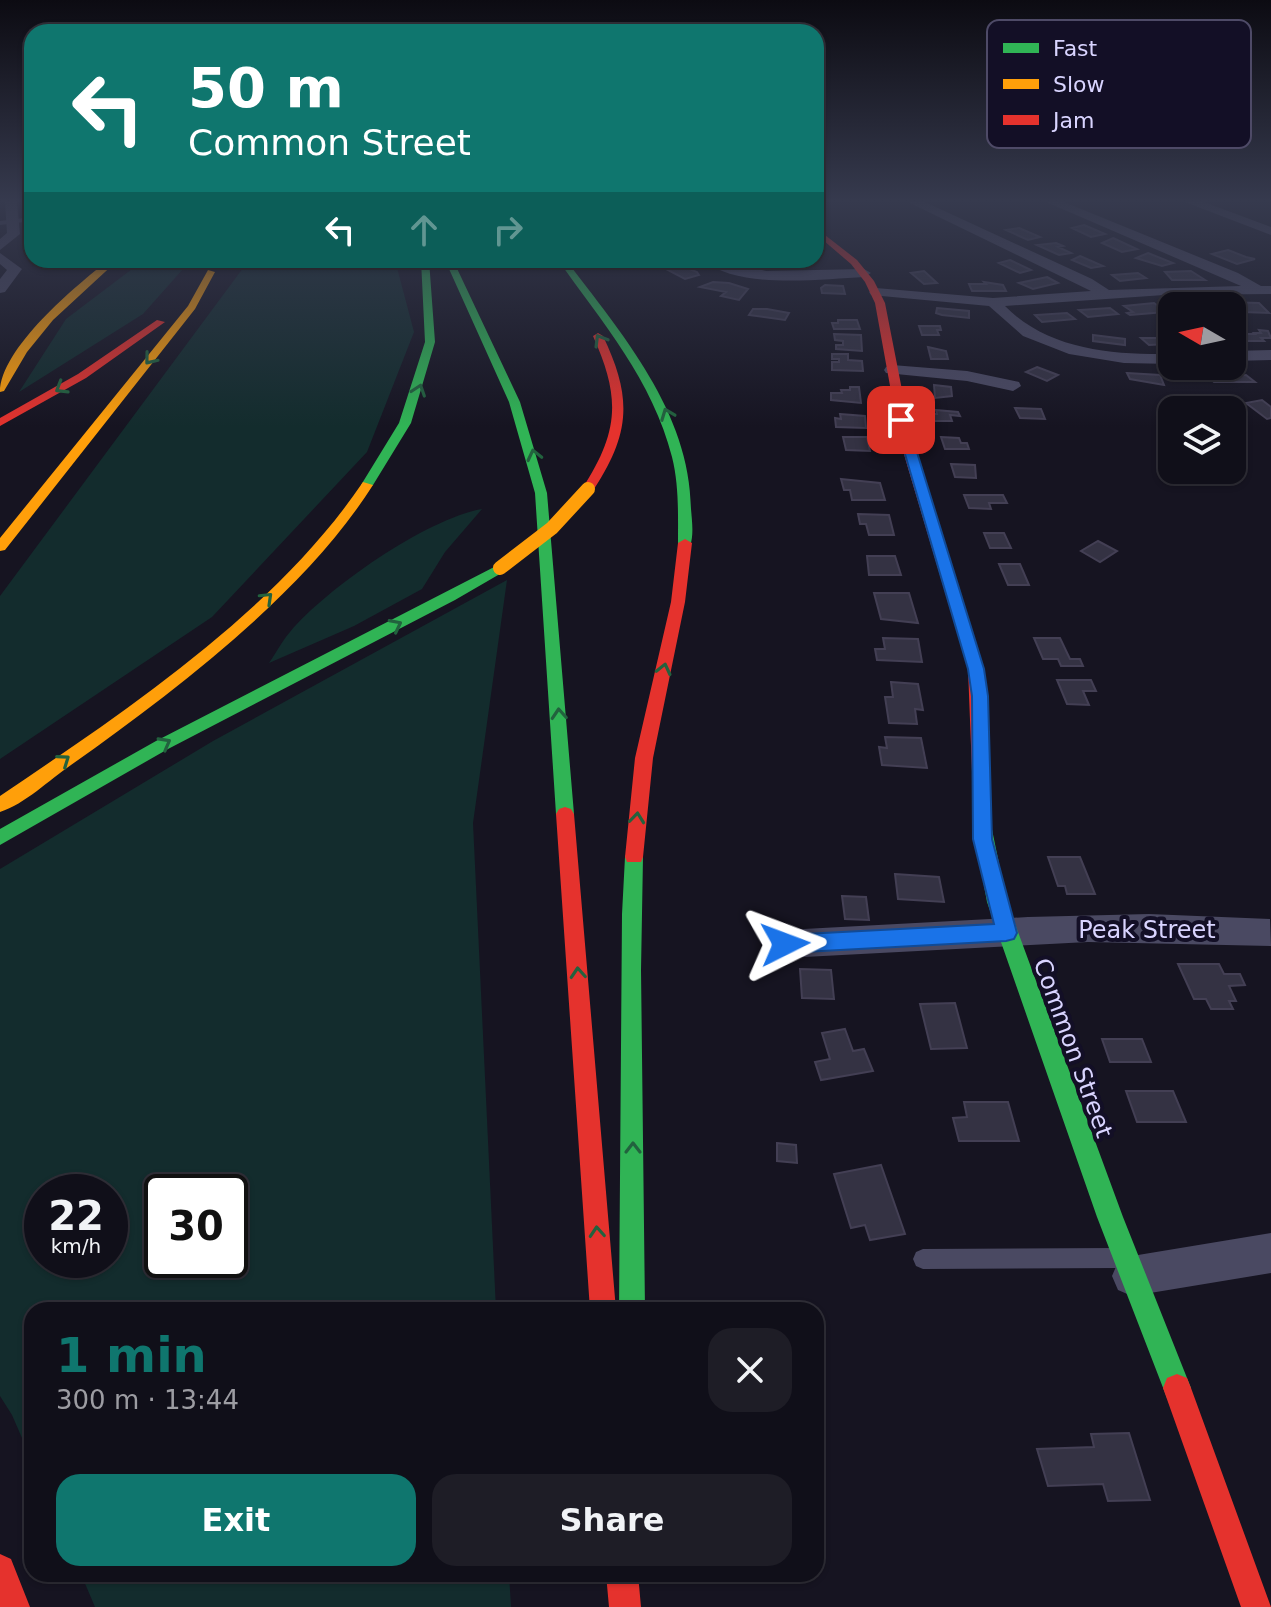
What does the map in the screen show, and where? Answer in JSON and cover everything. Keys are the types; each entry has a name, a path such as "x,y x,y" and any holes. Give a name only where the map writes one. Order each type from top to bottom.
{"main road":[{"path":"20,320 87,277"},
{"path":"0,389 16,358 41,324 91,277"},
{"path":"0,423 136,340 175,309 206,277"},
{"path":"0,547 192,307 210,277"},
{"path":"0,805 127,715 218,642 309,556 357,500 400,435 427,367 433,312 428,277"},
{"path":"457,277 519,403 532,445 541,493 602,1302"},
{"path":"0,838 162,745 450,597 500,568 552,528 588,489 605,463 617,435 622,394 613,363 568,277"},
{"path":"573,277 640,361 661,399 678,449 686,508 683,588 645,753 633,862 632,1302"},
{"name":"Common Street","path":"867,277 876,292 906,441 976,669 980,696 983,839 1006,933 1257,1607"},
{"path":"0,1570 14,1607"},
{"path":"623,1582 625,1607"}],"street":[{"path":"1076,277 1106,295"},
{"path":"1236,277 1265,290"},
{"path":"876,292 993,302 1164,291 1265,290"},
{"path":"993,302 1016,325 1061,345 1110,356 1158,358"},
{"path":"1246,356 1271,355"},
{"path":"892,370 956,375 1013,386"},
{"name":"Peak Street","path":"785,944 1006,933 1204,928 1270,933"},
{"path":"1128,1266 1271,1253"}],"lane":[{"path":"923,1259 1128,1266"}],"green space":[{"path":"122,277 176,277 143,314 19,392 66,319"},
{"path":"236,277 399,277 414,332 367,452 212,617 0,759 0,596"},
{"path":"482,509 445,552 422,589 354,626 269,663 307,614 352,576 434,526"},
{"path":"507,580 473,823 496,1302 24,1302 24,1443 0,1396 0,869 213,741"},
{"path":"84,1582 509,1582 511,1607 95,1607"}],"building":[{"path":"916,277 930,277 937,283 924,284"},
{"path":"1047,277 1058,283 1033,289 1019,283"},
{"path":"1115,277 1146,278 1120,281"},
{"path":"1169,277 1200,277 1205,280 1172,280"},
{"path":"713,282 748,289 739,300 721,296 726,292 700,287"},
{"path":"984,282 1003,285 1006,291 972,291 969,284 986,284"},
{"path":"825,285 843,286 845,294 822,293 821,288"},
{"path":"1154,303 1158,306 1158,313 1130,315 1127,313 1133,312 1124,306"},
{"path":"1246,303 1259,303 1269,313 1246,312"},
{"path":"937,308 969,311 969,318 942,315 936,313"},
{"path":"1110,308 1118,314 1088,317 1079,310"},
{"path":"753,309 789,313 785,320 749,315"},
{"path":"1067,313 1075,319 1042,322 1035,315"},
{"path":"838,320 857,320 860,329 834,329 832,323 838,323"},
{"path":"919,326 940,326 941,330 937,330 939,335 922,335"},
{"path":"1259,330 1268,331 1271,338 1246,341 1246,334 1261,333"},
{"path":"834,334 861,335 862,351 836,349 836,345 843,345 843,341 835,340"},
{"path":"1093,335 1125,339 1125,345 1093,341"},
{"path":"1141,338 1158,338 1158,345 1149,345"},
{"path":"928,347 946,351 948,359 931,359"},
{"path":"832,354 848,354 848,360 862,361 863,371 832,370 832,362 839,362 839,359 832,359"},
{"path":"1037,367 1058,375 1047,381 1026,372"},
{"path":"1127,373 1158,375 1158,380 1162,380 1164,385 1130,379"},
{"path":"1246,375 1255,382 1212,380 1246,380"},
{"path":"934,385 951,387 952,396 935,398"},
{"path":"850,387 859,387 861,403 831,400 831,393 842,393 841,390 850,390"},
{"path":"1262,400 1271,407 1271,418 1267,419 1246,403"},
{"path":"1015,408 1041,409 1045,419 1020,418"},
{"path":"936,410 958,412 960,416 950,415 952,421 934,421 932,414 937,414"},
{"path":"840,414 865,416 866,428 836,427 835,418 841,419"},
{"path":"843,437 867,437 870,451 846,450"},
{"path":"941,437 959,438 961,443 967,443 969,449 945,449"},
{"path":"951,464 975,465 976,478 955,477"},
{"path":"841,479 880,483 885,500 852,500 850,490 844,490"},
{"path":"964,495 1003,495 1007,503 989,503 991,509 969,508"},
{"path":"858,514 889,515 894,535 869,535 866,524 860,524"},
{"path":"984,533 1004,533 1011,548 990,548"},
{"path":"1098,541 1117,551 1100,562 1081,551"},
{"path":"867,556 895,556 901,575 869,575"},
{"path":"999,564 1020,564 1029,585 1008,585"},
{"path":"874,593 909,593 918,623 881,619"},
{"path":"883,638 918,639 922,662 877,660 875,649 885,649"},
{"path":"1034,638 1060,638 1070,659 1080,659 1083,666 1061,666 1058,659 1043,659"},
{"path":"1057,680 1091,680 1096,691 1083,691 1089,705 1067,704"},
{"path":"891,682 918,684 923,710 915,709 917,724 889,723 885,697 893,697"},
{"path":"885,737 921,738 927,768 882,765 879,747 887,748"},
{"path":"1048,857 1080,857 1095,894 1067,894 1065,886 1058,886"},
{"path":"895,874 939,877 944,902 898,899"},
{"path":"842,896 866,897 869,920 845,919"},
{"path":"1178,964 1219,964 1224,974 1240,974 1245,985 1229,986 1236,1001 1229,1001 1233,1009 1211,1009 1206,999 1194,999"},
{"path":"800,969 831,970 834,999 802,998"},
{"path":"955,1003 967,1048 931,1049 920,1004"},
{"path":"845,1029 853,1051 864,1049 873,1071 821,1080 815,1062 830,1059 822,1033"},
{"path":"1102,1039 1142,1039 1151,1062 1110,1062"},
{"path":"1126,1091 1173,1091 1186,1122 1137,1122"},
{"path":"964,1102 1008,1102 1019,1141 959,1141 953,1118 967,1117"},
{"path":"777,1143 796,1145 797,1163 777,1161"},
{"path":"881,1165 905,1234 870,1240 865,1225 851,1228 834,1174"},
{"path":"1129,1433 1150,1500 1108,1501 1103,1484 1048,1486 1037,1449 1094,1447 1091,1434"}],"traffic: fast":[{"path":"367,485 405,423 430,342 426,277"},
{"path":"457,277 515,402 541,493 565,814"},
{"path":"575,277 633,358 668,423 679,459 685,499 685,543"},
{"path":"0,838 162,745 450,597 500,568"},
{"path":"981,771 981,820 997,902 1110,1217 1177,1388"},
{"path":"632,1302 631,970 634,857"}],"traffic: slow":[{"path":"0,389 35,334 93,277"},
{"path":"0,547 192,307 208,277"},
{"path":"0,805 126,717 207,654 282,584 356,502 367,485"},
{"path":"500,568 552,528 588,489"}],"traffic: jam":[{"path":"866,277 880,303 906,441 976,669 981,771"},
{"path":"0,423 82,376 160,322"},
{"path":"588,489 610,450 619,414 615,377 598,336"},
{"path":"634,857 644,758 678,602 685,543"},
{"path":"565,814 602,1302"},
{"path":"1177,1388 1257,1607"},
{"path":"0,1570 14,1607"},
{"path":"623,1582 625,1607"}],"route":[{"path":"785,944 1006,933 983,839 979,682 901,420"}]}
